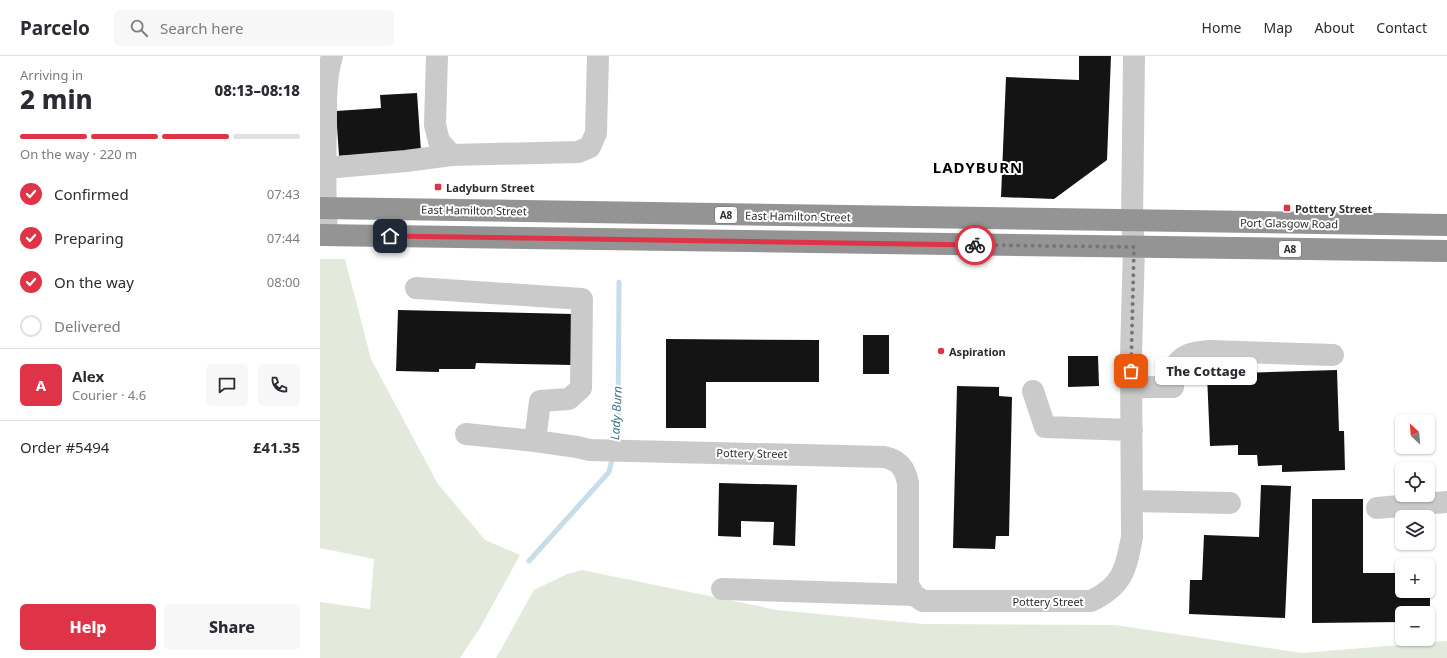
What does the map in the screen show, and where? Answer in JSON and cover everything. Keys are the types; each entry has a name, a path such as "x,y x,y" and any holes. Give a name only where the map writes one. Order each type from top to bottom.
{"highway":[{"name":"East Hamilton Street","path":"323,208 1132,221"},
{"path":"929,244 930,218"},
{"name":"Port Glasgow Road","path":"1132,221 1447,226"},
{"name":"A8","path":"324,235 1447,251"}],"street":[{"path":"324,235 323,208 327,77 332,56"},
{"path":"437,56 436,126 439,141 451,155"},
{"path":"325,168 406,161 451,155 578,152 590,147 596,132 598,56"},
{"name":"Pottery Street","path":"466,434 577,446 590,450 884,457 893,459 902,466 908,483 908,585 914,595 923,601 1091,601 1105,595 1118,582 1127,564 1132,537 1131,355 1134,247 1132,221 1134,56"},
{"path":"416,288 582,299 581,388 569,399 540,401 535,441"},
{"path":"1131,387 1173,388 1174,369 1180,359 1199,352 1209,351 1333,355"},
{"path":"1033,391 1045,427 1132,430"},
{"path":"1133,501 1230,503"},
{"path":"1377,508 1447,502"},
{"path":"722,589 914,595"}],"green space":[{"path":"320,259 345,259 371,359 438,484 485,540 520,555 480,628 460,658 320,658 320,602 370,609 374,559 320,548"},
{"path":"582,570 777,610 923,624 1115,625 1302,653 1395,645 1435,646 1435,642 1447,641 1447,658 496,658 534,590 567,574"}],"building":[{"path":"1079,56 1111,56 1107,160 1054,199 1001,197 1006,77 1079,80"},
{"path":"417,93 421,151 339,156 336,111 381,108 380,95"},
{"path":"398,310 573,314 572,365 476,363 475,369 439,369 439,372 396,371"},
{"path":"863,335 889,335 889,374 863,374"},
{"path":"666,339 819,340 819,382 706,382 706,428 666,428"},
{"path":"1068,356 1098,356 1099,386 1068,387"},
{"path":"1337,370 1339,431 1344,431 1345,470 1282,472 1282,465 1258,466 1257,455 1238,455 1238,445 1210,446 1207,374"},
{"path":"957,386 999,387 999,396 1012,397 1009,536 996,536 995,549 953,548"},
{"path":"719,483 797,485 795,546 773,545 774,522 741,521 741,537 718,536"},
{"path":"1261,485 1291,486 1285,618 1189,614 1190,580 1202,580 1204,535 1259,537"},
{"path":"1312,499 1363,499 1363,573 1395,573 1395,598 1430,598 1430,606 1395,606 1395,622 1312,623"}],"waterway":[{"name":"Lady Burn","path":"615,445 618,430 619,282"},
{"name":"Lady Burn","path":"529,561 609,472 613,455"}],"way so far":[{"path":"975,245 1134,247 1131,371"}],"place":[{"name":"Ladyburn Street","path":"438,187"},
{"name":"Pottery Street","path":"1287,208"},
{"name":"Aspiration","path":"941,351"},
{"name":"The Cottage","path":"1131,371"}],"district":[{"name":"LADYBURN","path":"978,167"}],"route":[{"path":"390,236 975,245"}]}
